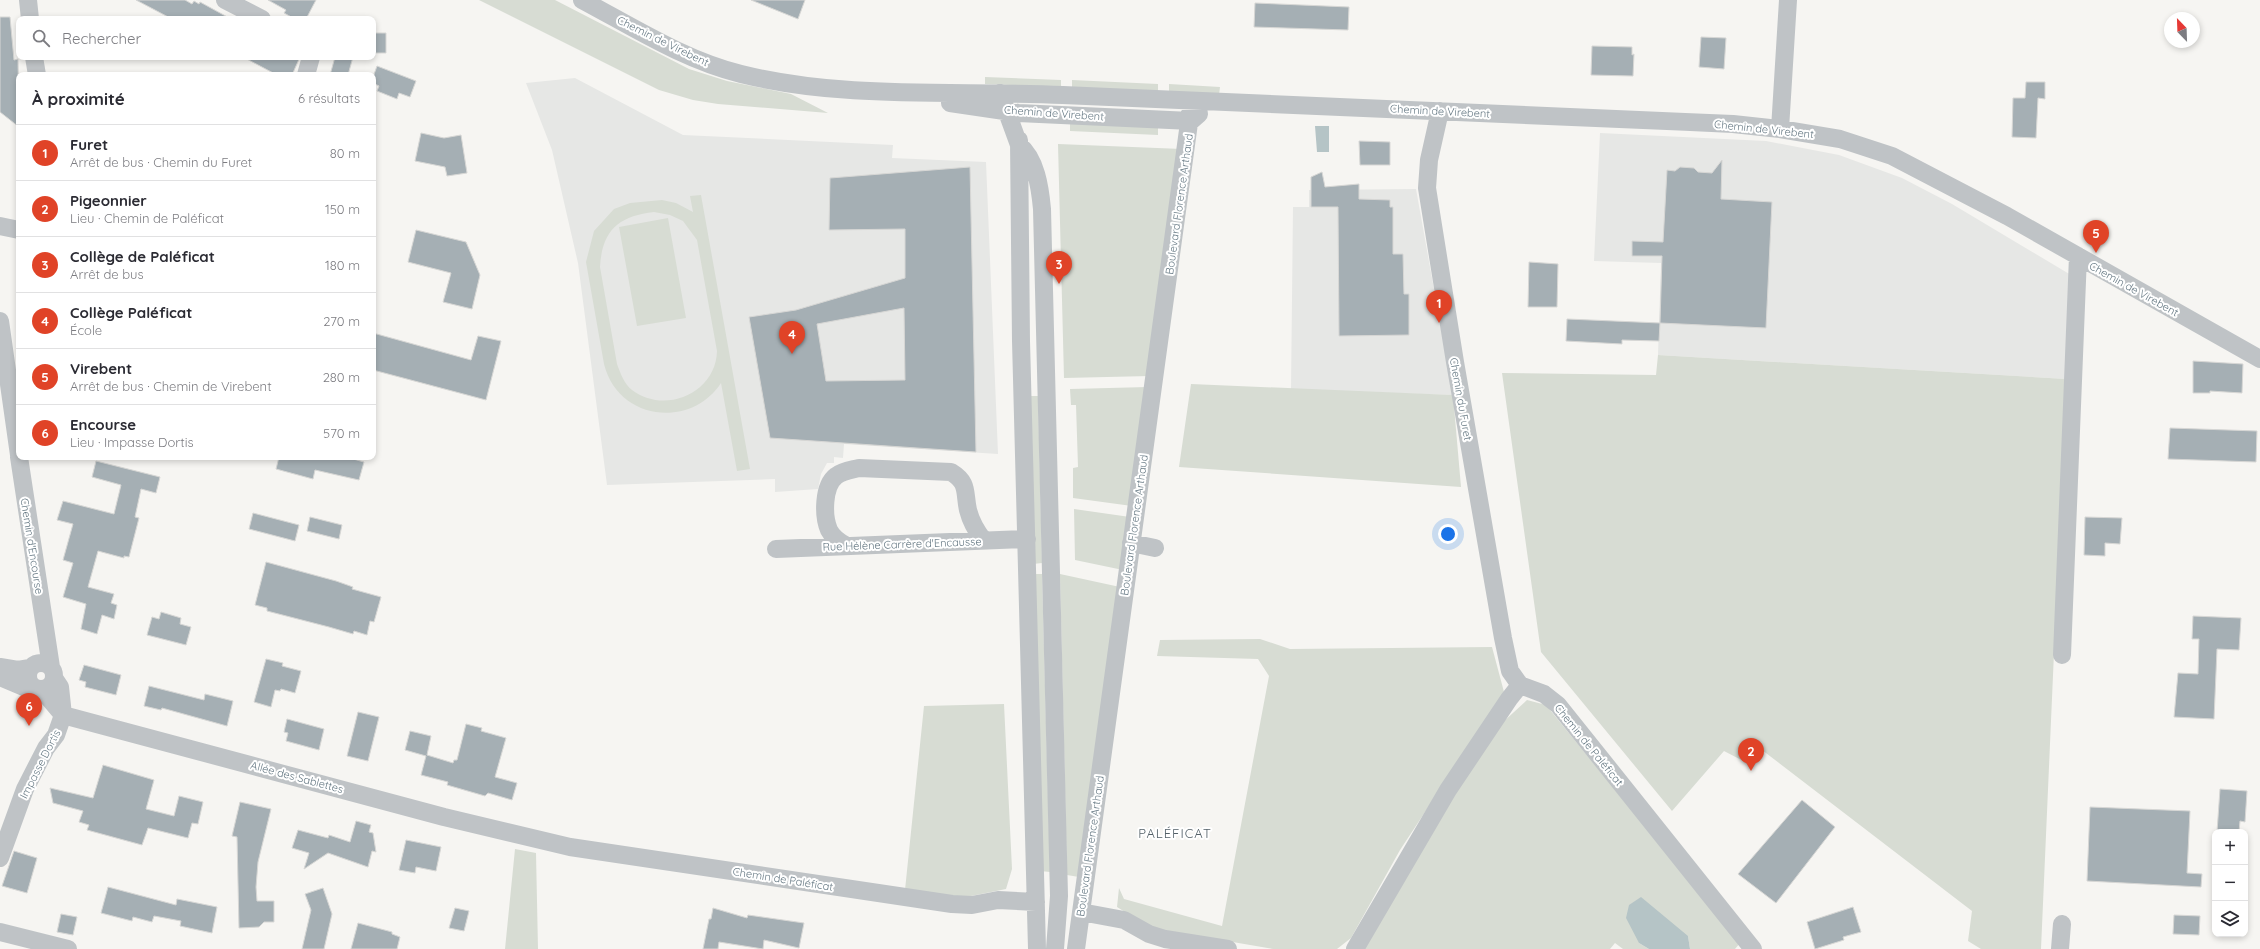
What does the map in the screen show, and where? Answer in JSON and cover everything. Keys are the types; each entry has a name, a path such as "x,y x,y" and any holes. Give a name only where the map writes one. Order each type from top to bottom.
{"street":[{"path":"28,0 30,16"},
{"path":"225,0 256,16"},
{"name":"Chemin de Virebent","path":"582,0 692,58 744,74 782,81 866,91 902,98 978,106 1012,112 1190,122"},
{"path":"1780,129 1788,0"},
{"path":"34,60 36,72"},
{"path":"307,72 310,60"},
{"name":"Chemin de Virebent","path":"866,91 1019,93 1733,124 1780,129 1840,139 1892,156 2007,216 2260,359"},
{"path":"1000,93 1012,112 1019,145 1037,949"},
{"path":"1012,112 1019,93"},
{"name":"Boulevard Florence Arthaud","path":"1076,949 1192,101"},
{"path":"1190,122 1213,102"},
{"name":"Chemin du Furet","path":"1440,111 1429,160 1427,188 1454,362 1503,638 1510,671 1520,685"},
{"name":"Boulevard Florence Arthaud","path":"1019,145 1033,164 1040,188 1042,209 1059,896 1056,949"},
{"path":"0,226 16,229"},
{"path":"2062,654 2078,256"},
{"name":"Chemin d'Encourse","path":"0,321 4,367 16,438"},
{"name":"Chemin d'Encourse","path":"20,460 45,634 40,675"},
{"path":"847,546 835,539 829,530 826,502 828,487 835,477 846,471 859,468 951,472 961,478 968,511 974,526 984,542"},
{"name":"Rue Hélène Carrère d'Encausse","path":"776,549 984,542 1027,539"},
{"path":"1131,543 1155,548"},
{"path":"0,667 40,675 63,715"},
{"path":"0,677 26,688 40,675"},
{"path":"1355,949 1448,790 1520,685"},
{"name":"Chemin de Paléficat","path":"1520,685 1544,694 1558,705 1747,946"},
{"name":"Allée des Sablettes","path":"63,715 444,817 531,838"},
{"name":"Impasse Dortis","path":"0,858 25,789 46,748 56,735 63,715"},
{"name":"Chemin de Paléficat","path":"531,838 570,847 952,904 972,904 998,900 1036,903"},
{"path":"1036,903 1059,896 1081,910 1124,920 1149,934 1165,939 1228,949"},
{"path":"1036,903 1058,917 1081,910"},
{"path":"2060,949 2062,924"},
{"path":"0,932 68,949"}],"shaded area":[{"path":"479,0 555,0 689,69 727,81 791,94 828,113 718,104 693,100 659,90"},
{"path":"985,77 1061,80 1061,87 985,84"},
{"path":"575,78 683,135 893,145 892,158 986,162 998,454 844,444 843,458 834,457 834,463 827,463 821,474 818,489 775,492 775,479 607,485 578,263 552,150 526,83"},
{"path":"1072,80 1158,84 1158,92 1072,88"},
{"path":"1169,84 1220,87 1219,95 1169,92"},
{"path":"1070,123 1158,127 1158,135 1070,131"},
{"path":"1315,126 1329,126 1329,152 1317,152"},
{"path":"1600,133 1766,141 1839,155 1902,178 1952,204 2071,275 2066,379 1658,355 1661,263 1594,261"},
{"path":"1058,144 1182,149 1150,376 1064,378"},
{"path":"1416,189 1453,395 1291,390 1293,207 1309,207 1309,190"},
{"path":"701,195 750,469 737,471 721,383 708,398 692,407 674,412 656,412 639,407 624,397 612,383 604,364 586,262 594,231 614,209 630,203 662,200 676,203 693,212 690,196","holes":["654,212 670,215 683,221 697,240 717,351 714,366 708,378 698,388 686,396 673,400 659,400 645,397 632,390 627,385 621,374 617,364 600,267 604,243 609,234 622,221 631,217"]},
{"path":"668,218 686,318 637,326 619,227"},
{"path":"1658,355 2066,379 2041,949 1981,949 1968,941 1972,911 1762,750 1751,765 1724,751 1672,811 1541,652 1502,373 1656,375"},
{"path":"1191,384 1453,395 1461,487 1179,467"},
{"path":"1148,387 1132,506 1073,498 1073,468 1078,467 1076,405 1071,405 1070,389"},
{"path":"1028,396 1038,396 1042,563 1033,564"},
{"path":"1074,509 1130,517 1123,570 1075,560"},
{"path":"1033,574 1042,574 1050,872 1040,871"},
{"path":"1060,574 1120,587 1079,877 1067,875"},
{"path":"1260,639 1290,649 1492,647 1504,692 1400,850 1351,938 1337,949 1273,949 1151,928 1117,907 1119,888 1124,899 1222,926 1269,676 1258,659 1157,656 1160,640"},
{"path":"1527,700 1546,705 1740,943 1735,949 1690,949 1688,936 1639,943 1649,949 1623,949 1615,943 1610,949 1361,949 1449,796 1502,723"},
{"path":"1004,704 1012,869 1006,889 956,899 905,890 924,706"},
{"path":"515,849 536,853 538,949 505,949"},
{"path":"1641,897 1688,936 1690,949 1649,949 1639,943 1626,918 1629,905"}],"building":[{"path":"136,0 185,0 192,4 194,1 199,4 200,2 226,16 166,16"},
{"path":"268,0 316,0 308,16 290,16 284,13 286,10"},
{"path":"751,0 805,0 798,19"},
{"path":"1255,3 1349,7 1348,30 1254,27"},
{"path":"0,17 10,17 14,60 18,60 18,72 16,72 16,125 0,112"},
{"path":"376,33 386,33 386,53 376,53"},
{"path":"1701,37 1726,38 1724,69 1699,67"},
{"path":"1592,46 1632,47 1632,55 1634,54 1633,76 1591,75"},
{"path":"249,60 299,60 293,72 271,72"},
{"path":"334,60 352,60 349,72 331,72"},
{"path":"377,66 416,81 410,97 399,93 397,99 377,91 379,86 376,84 375,72"},
{"path":"2026,82 2045,82 2045,99 2038,98 2036,138 2012,137 2013,98 2025,98"},
{"path":"421,133 444,138 461,135 467,173 447,176 445,167 415,161"},
{"path":"1359,141 1390,142 1390,165 1360,165"},
{"path":"1722,160 1721,199 1772,202 1766,328 1660,323 1662,256 1632,256 1632,241 1663,242 1667,170 1675,171 1680,167 1694,168 1698,172 1712,173"},
{"path":"970,167 976,452 770,438 749,317 796,310 905,278 905,229 829,230 830,178","holes":["904,308 905,380 826,381 817,324"]},
{"path":"1322,172 1325,187 1359,184 1359,199 1390,200 1390,207 1393,207 1393,254 1403,254 1404,294 1409,294 1409,335 1339,336 1338,207 1311,207 1311,177"},
{"path":"416,230 466,242 480,275 472,309 443,302 451,273 408,262"},
{"path":"1529,262 1558,264 1557,307 1528,307"},
{"path":"1567,319 1660,323 1659,341 1622,340 1622,344 1566,341"},
{"path":"376,334 471,360 478,336 501,341 486,400 376,371"},
{"path":"2193,361 2243,364 2242,393 2210,391 2210,393 2193,393"},
{"path":"2170,428 2257,431 2256,462 2168,459"},
{"path":"278,460 357,460 364,462 359,480 315,470 313,479 276,469"},
{"path":"96,461 160,477 156,493 141,489 135,517 139,518 129,557 124,556 124,558 98,551 88,587 114,594 111,603 117,605 114,619 102,615 97,634 81,629 86,604 63,597 73,563 63,560 73,524 57,520 63,501 114,514 121,485 92,477"},
{"path":"253,513 299,525 295,541 249,529"},
{"path":"310,517 342,525 339,539 307,531"},
{"path":"2085,517 2122,518 2120,544 2105,543 2105,556 2084,555"},
{"path":"266,562 336,581 353,587 352,589 381,597 374,622 370,621 367,635 354,631 353,634 267,611 267,608 255,605"},
{"path":"161,612 181,618 180,624 191,627 186,645 147,635 152,617 159,619"},
{"path":"2193,616 2241,618 2239,650 2217,649 2214,719 2174,717 2178,673 2198,674 2199,639 2192,639"},
{"path":"266,659 283,663 282,666 301,671 295,693 281,689 280,691 275,690 271,707 254,702"},
{"path":"84,665 121,675 116,695 85,687 86,682 79,680"},
{"path":"149,686 204,700 205,694 233,701 227,726 162,708 161,710 144,706"},
{"path":"358,712 379,717 368,761 347,756"},
{"path":"287,719 324,729 319,750 286,741 288,733 284,732"},
{"path":"466,724 482,728 481,731 506,738 495,777 517,783 512,800 488,793 485,796 447,785 448,782 421,775 426,756 405,750 410,731 431,736 427,755 453,763 454,760 457,760"},
{"path":"103,765 154,780 146,809 174,816 179,796 203,802 198,824 192,823 188,838 148,828 142,845 87,830 89,825 79,822 83,811 53,803 50,788 93,798"},
{"path":"2220,789 2247,791 2245,822 2240,821 2239,829 2217,829"},
{"path":"1802,800 1835,827 1776,903 1738,874"},
{"path":"240,802 271,809 258,862 256,887 257,901 274,901 274,922 264,922 259,927 239,928 237,837 232,836"},
{"path":"2090,807 2190,811 2187,873 2202,874 2201,887 2087,881"},
{"path":"356,821 371,825 369,832 373,833 376,852 372,851 368,867 328,853 304,869 309,853 292,848 298,830 328,838 329,835 350,842"},
{"path":"406,840 441,847 436,871 416,867 415,873 399,870"},
{"path":"14,851 37,858 27,893 2,886"},
{"path":"108,887 176,905 177,899 217,907 212,933 180,926 181,921 154,916 152,922 133,917 132,921 101,913"},
{"path":"323,888 332,914 324,949 302,949 311,910 305,894"},
{"path":"1853,907 1861,932 1843,937 1844,940 1815,949 1807,922"},
{"path":"455,908 469,911 464,931 449,928"},
{"path":"713,908 747,918 748,915 804,923 799,948 764,940 763,949 719,942 718,949 703,949 709,919 711,919"},
{"path":"61,914 77,917 73,935 57,932"},
{"path":"2174,915 2200,916 2199,935 2173,934"},
{"path":"358,923 392,932 392,934 400,937 397,949 351,949"}],"place":[{"name":"Virebent","path":"2096,253"},
{"name":"Collège de Paléficat","path":"1059,284"},
{"name":"Furet","path":"1439,323"},
{"name":"Collège Paléficat","path":"792,354"},
{"name":"Encourse","path":"29,726"},
{"name":"Pigeonnier","path":"1751,771"}],"district":[{"name":"PALÉFICAT","path":"1175,833"}]}
